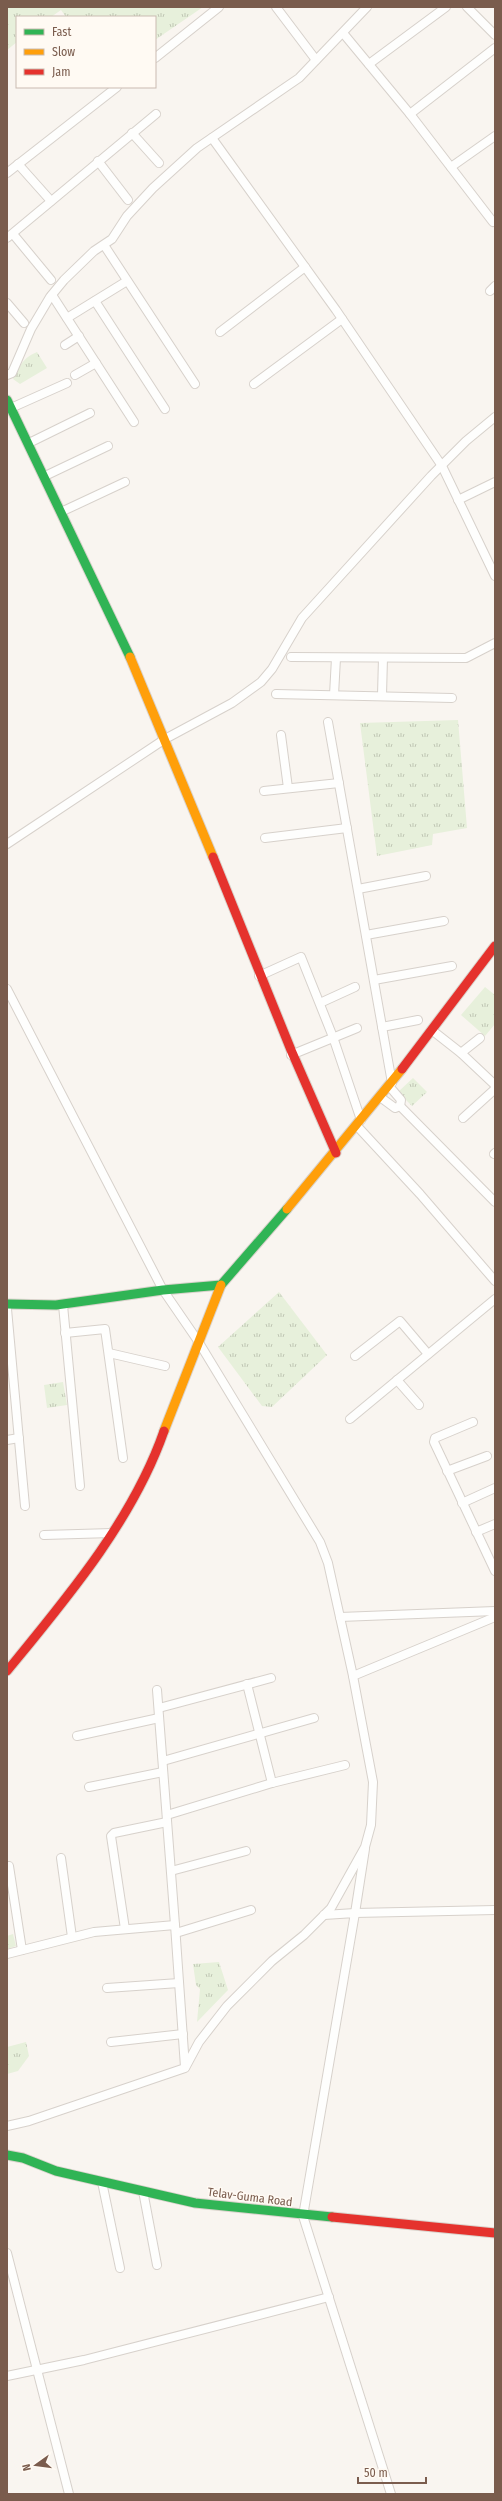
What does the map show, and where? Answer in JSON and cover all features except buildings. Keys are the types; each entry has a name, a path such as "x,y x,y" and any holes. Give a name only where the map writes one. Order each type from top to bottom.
{"street":[{"path":"156,57 219,7"},
{"path":"276,7 316,60"},
{"path":"7,375 12,373 31,329 52,295 64,280 112,239 127,216 153,188 197,148 299,78 367,7"},
{"path":"369,64 446,7"},
{"path":"467,7 495,35"},
{"path":"343,33 410,114 494,223"},
{"path":"410,114 495,48"},
{"path":"7,173 116,88"},
{"path":"51,280 10,236 156,114"},
{"path":"132,133 159,163"},
{"path":"451,167 495,136"},
{"path":"212,138 342,319 442,466 495,576"},
{"path":"98,161 128,200"},
{"path":"18,164 51,201"},
{"path":"104,245 195,384"},
{"path":"220,332 305,267"},
{"path":"67,318 127,281"},
{"path":"52,295 134,422"},
{"path":"95,301 164,409"},
{"path":"7,303 24,323"},
{"path":"254,384 342,319"},
{"path":"66,345 79,336"},
{"path":"75,375 96,363"},
{"path":"67,382 9,404 63,511 165,739 291,1055 336,1153"},
{"path":"29,443 90,413"},
{"path":"7,844 165,739 232,703 261,682 272,669 302,618 466,441 495,417"},
{"path":"45,476 108,446"},
{"path":"63,511 125,482"},
{"path":"458,500 495,482"},
{"path":"291,657 466,658 495,643"},
{"path":"334,695 336,658"},
{"path":"382,696 383,658"},
{"path":"276,694 452,698"},
{"path":"328,722 374,980 390,1085 401,1100 400,1106"},
{"path":"282,734 288,788"},
{"path":"264,791 339,783"},
{"path":"265,838 347,828"},
{"path":"358,889 426,876"},
{"path":"366,934 444,920"},
{"path":"7,1671 82,1580 152,1466 198,1341 221,1285 336,1153 433,1031 495,946"},
{"path":"259,976 301,957 334,1037 359,1123 495,1281"},
{"path":"374,980 452,966"},
{"path":"320,1003 356,987"},
{"path":"7,989 163,1290 198,1341 320,1542 328,1563 353,1676 372,1782 370,1825 365,1847 303,2216 391,2494"},
{"path":"382,1027 418,1020"},
{"path":"291,1055 357,1028"},
{"path":"433,1031 461,1053 495,1085"},
{"path":"461,1053 480,1038"},
{"path":"463,1118 495,1089"},
{"path":"380,1096 395,1108 400,1106"},
{"path":"400,1106 495,1202"},
{"path":"7,1304 62,1304 163,1290 221,1285"},
{"path":"350,1419 495,1299"},
{"path":"62,1304 80,1486"},
{"path":"7,1309 25,1506"},
{"path":"355,1356 400,1321 428,1354"},
{"path":"65,1333 105,1329 123,1458"},
{"path":"108,1353 165,1366"},
{"path":"397,1380 419,1406"},
{"path":"473,1422 435,1438 434,1442 476,1532 492,1559 495,1571"},
{"path":"7,1440 19,1438"},
{"path":"447,1471 487,1456"},
{"path":"462,1503 495,1488"},
{"path":"476,1532 495,1524"},
{"path":"44,1535 112,1533"},
{"path":"340,1617 495,1611"},
{"path":"353,1676 495,1616"},
{"path":"158,1708 271,1678"},
{"path":"246,1684 272,1784"},
{"path":"157,1690 176,1929 185,2068"},
{"path":"77,1736 159,1718"},
{"path":"163,1760 314,1718"},
{"path":"125,1929 112,1836 114,1833 167,1818 272,1784 345,1765"},
{"path":"89,1787 164,1772"},
{"path":"7,2126 30,2121 185,2068 199,2042 227,2006 331,1908 365,1847"},
{"path":"171,1871 246,1852"},
{"path":"61,1858 72,1937"},
{"path":"9,1866 22,1950"},
{"path":"7,1954 94,1932 125,1929 176,1929 252,1910"},
{"path":"324,1915 495,1910"},
{"path":"107,1988 179,1982"},
{"path":"111,2042 183,2034"},
{"name":"Telav-Guma Road","path":"7,2155 23,2158 56,2171 195,2203 303,2216 495,2233"},
{"path":"102,2182 120,2268"},
{"path":"143,2191 157,2265"},
{"path":"7,2254 69,2494"},
{"path":"7,2376 37,2370 329,2297"}],"green space":[{"path":"7,7 203,7 156,39 156,16 65,16 61,10 52,16 16,16 16,43 7,50"},
{"path":"37,352 47,368 20,384 13,379 22,362"},
{"path":"458,720 467,828 433,834 432,845 377,856 360,723"},
{"path":"485,987 495,995 495,1024 485,1036 461,1015"},
{"path":"413,1078 427,1092 412,1106 398,1092"},
{"path":"279,1292 327,1355 272,1407 262,1406 218,1347"},
{"path":"63,1382 67,1405 47,1408 44,1385"},
{"path":"13,1934 16,1946 7,1949 7,1936"},
{"path":"219,1962 228,1990 197,2022 200,1989 196,1985 193,1964"},
{"path":"26,2042 29,2056 18,2071 7,2074 7,2047"}],"traffic: fast":[{"path":"7,400 130,657"},
{"path":"7,1304 56,1305 163,1290 221,1285 287,1209"},
{"path":"7,2155 23,2158 56,2171 195,2203 332,2217"}],"traffic: slow":[{"path":"130,657 213,857"},
{"path":"287,1209 402,1069"},
{"path":"164,1431 221,1285"}],"traffic: jam":[{"path":"213,857 291,1050 336,1153"},
{"path":"402,1069 495,946"},
{"path":"7,1671 75,1586 117,1527 151,1464 164,1431"},
{"path":"332,2217 495,2233"}]}
